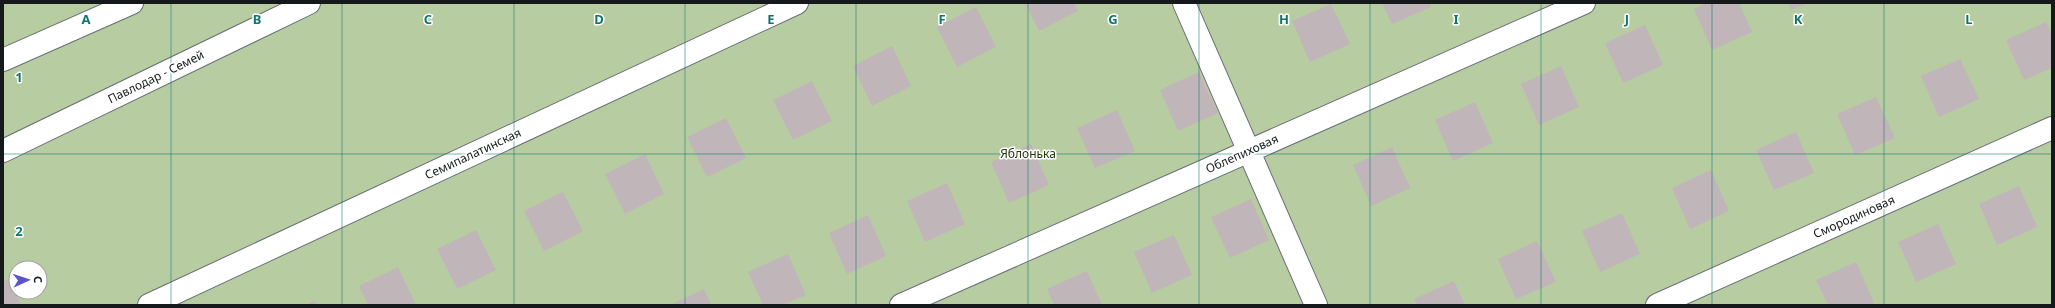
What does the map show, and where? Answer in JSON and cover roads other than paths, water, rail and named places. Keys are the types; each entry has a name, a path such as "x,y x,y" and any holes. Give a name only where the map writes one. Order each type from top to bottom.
{"main road":[{"path":"3,60 132,3"},
{"name":"Павлодар - Семей","path":"3,150 309,3"},
{"name":"Семипалатинская","path":"148,305 797,3"},
{"path":"1184,3 1316,305"},
{"name":"Облепиховая","path":"901,305 1584,3"},
{"name":"Смородиновая","path":"1657,305 2052,128"}],"park label":[{"name":"Яблонька","path":"1028,154"}]}
